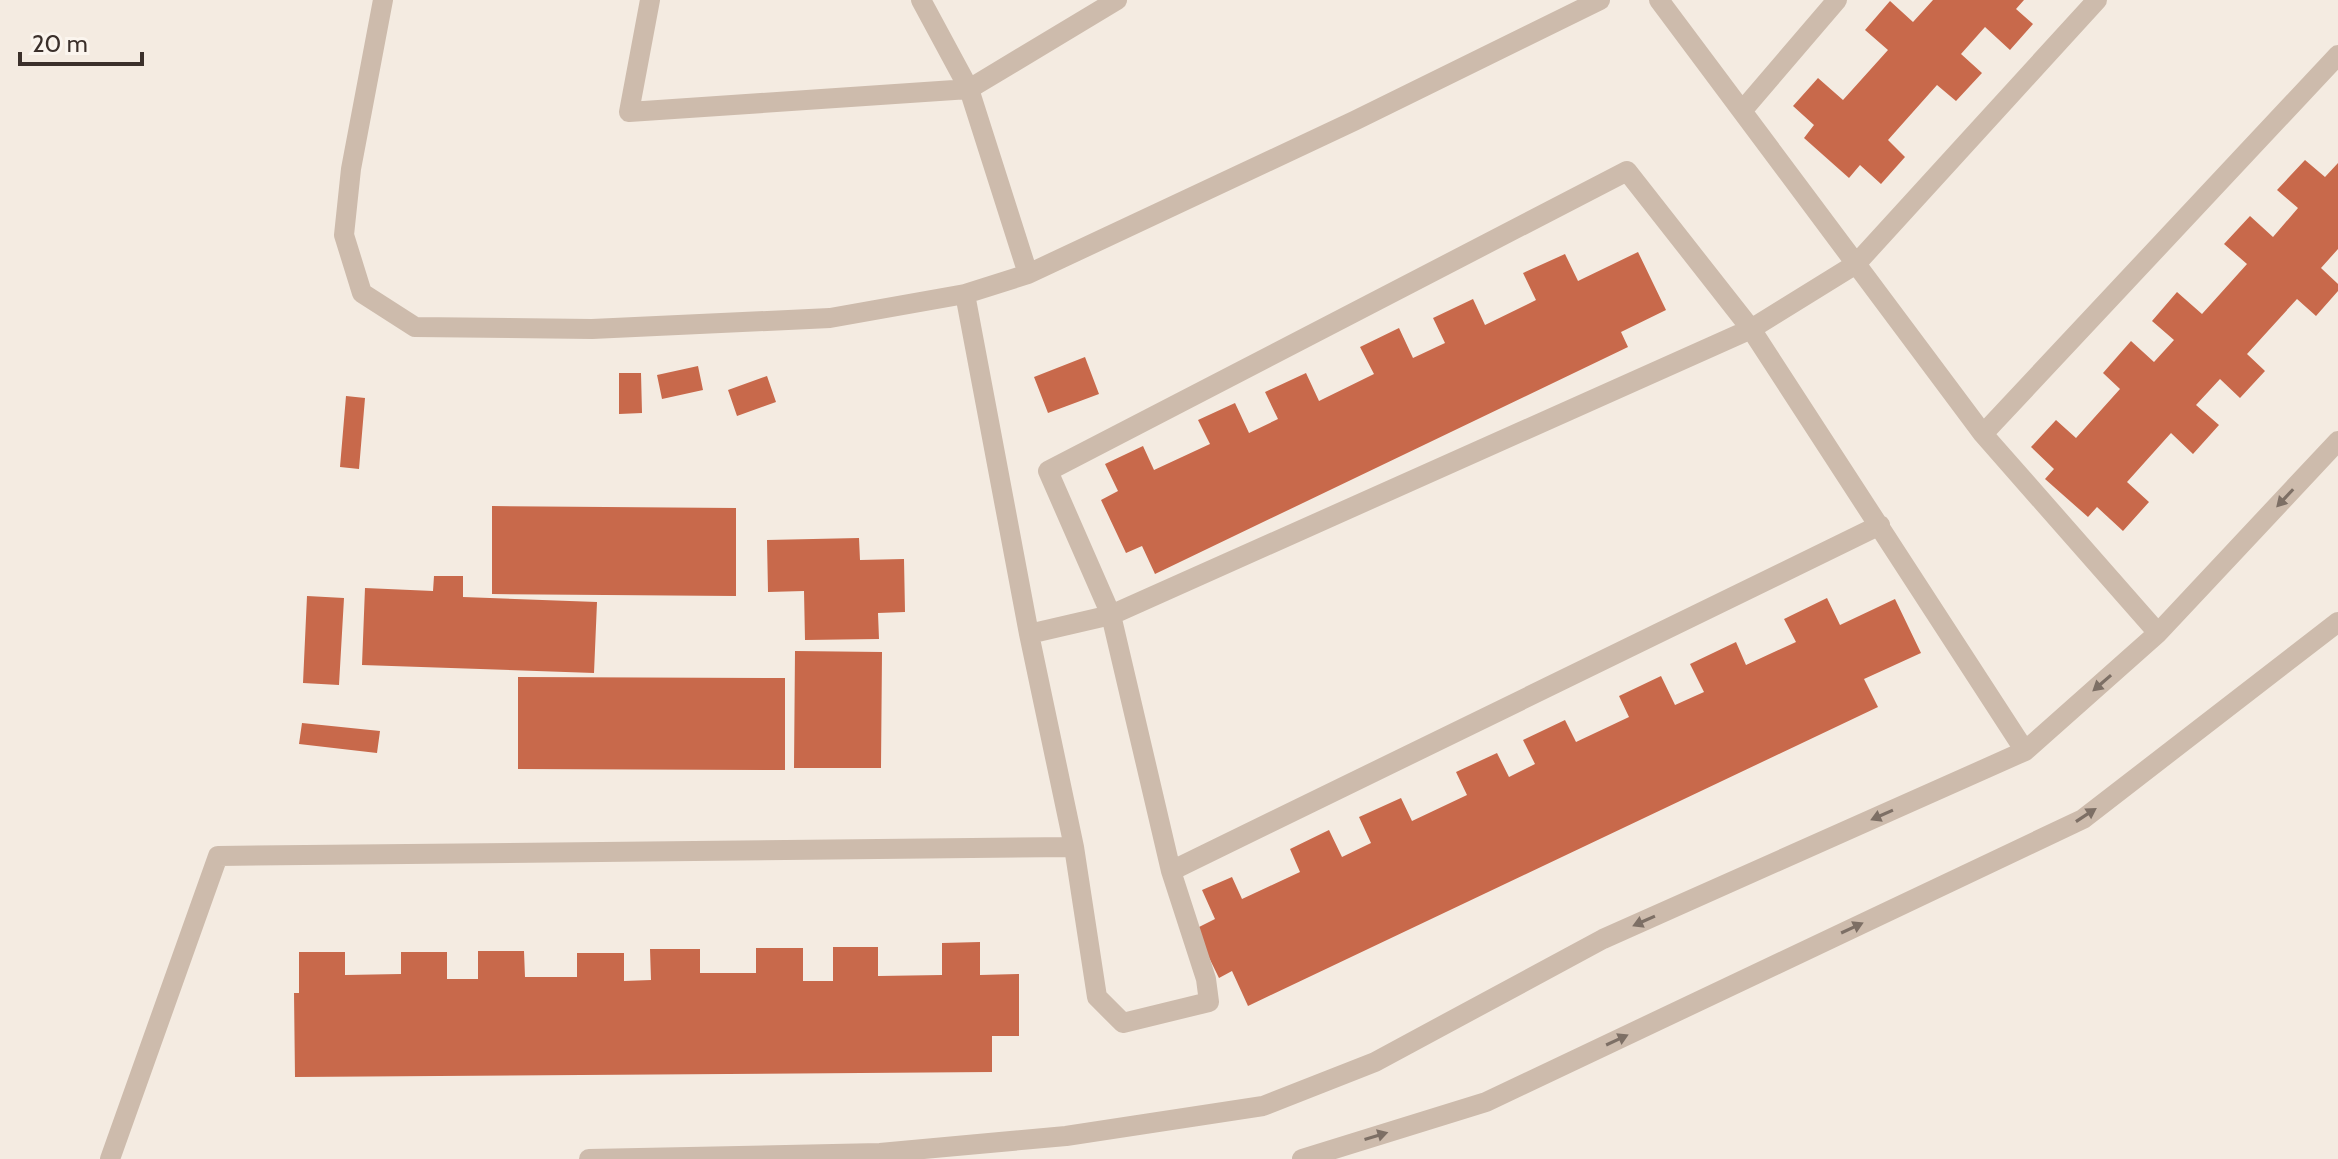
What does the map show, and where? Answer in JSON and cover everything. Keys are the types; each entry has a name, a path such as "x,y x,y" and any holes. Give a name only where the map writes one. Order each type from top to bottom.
{"street":[{"path":"383,0 351,169 344,235 362,293 415,327 592,329 830,318 965,294 1028,274 1354,121 1600,0"},
{"path":"650,0 629,112 969,89 1117,0"},
{"path":"921,0 969,89 1028,274"},
{"path":"1659,0 1983,434 2158,633"},
{"path":"1742,111 1837,0"},
{"path":"1029,634 1111,615 1751,329 1856,264 2097,0"},
{"path":"1983,434 2338,55"},
{"path":"965,294 1029,634 1074,847 1097,997 1123,1023 1209,1002 1206,979 1171,871 1111,615 1048,471 1627,171 1751,329 2025,751"},
{"path":"589,1159 880,1153 1066,1136 1263,1106 1375,1062 1603,939 2025,751 2158,633 2338,441"},
{"path":"1171,871 1880,525"},
{"path":"1302,1159 1486,1102 2083,819 2338,622"},
{"path":"110,1159 218,856 1074,847"}],"building":[{"path":"1933,0 2024,0 2016,9 2033,24 2010,50 1985,27 1961,54 1982,73 1956,101 1937,85 1888,140 1905,157 1881,184 1860,165 1849,178 1804,138 1814,125 1793,106 1818,78 1843,100 1888,50 1865,30 1890,1 1913,22"},
{"path":"2305,160 2325,177 2338,163 2338,249 2321,268 2338,284 2338,291 2316,316 2297,299 2247,354 2265,371 2240,398 2220,379 2196,405 2219,425 2193,454 2171,433 2127,482 2149,502 2123,531 2097,507 2088,517 2045,479 2054,469 2031,447 2056,420 2076,438 2120,389 2103,373 2131,341 2154,362 2174,340 2152,321 2177,292 2202,314 2247,264 2224,244 2250,216 2273,237 2298,208 2277,190"},
{"path":"1638,252 1666,310 1621,332 1628,347 1155,574 1142,546 1126,553 1101,500 1118,491 1105,464 1143,446 1154,470 1210,444 1198,420 1235,403 1249,433 1278,419 1265,392 1306,373 1319,401 1374,374 1360,347 1399,328 1413,358 1445,343 1433,318 1473,299 1485,325 1536,300 1523,273 1565,254 1578,281"},
{"path":"1085,357 1099,394 1048,413 1034,377"},
{"path":"698,366 703,390 662,399 657,375"},
{"path":"619,373 641,373 642,413 619,414"},
{"path":"767,376 776,402 737,416 728,390"},
{"path":"346,396 365,398 359,469 340,467"},
{"path":"492,506 736,508 736,596 492,594"},
{"path":"859,538 860,560 904,559 905,612 878,613 879,639 805,640 804,591 768,592 767,540"},
{"path":"434,576 463,576 463,597 597,602 594,673 362,665 365,588 433,591"},
{"path":"307,596 344,598 339,685 303,683"},
{"path":"1827,598 1840,625 1895,599 1921,653 1864,679 1878,707 1248,1006 1232,971 1219,978 1195,929 1215,919 1202,890 1232,877 1242,899 1300,872 1290,849 1329,830 1342,857 1371,843 1359,817 1401,798 1412,821 1467,795 1456,772 1497,753 1509,777 1535,764 1523,740 1565,720 1576,742 1629,717 1619,696 1661,676 1675,705 1704,692 1690,664 1736,642 1746,665 1796,642 1784,619"},
{"path":"795,651 882,652 881,768 794,768"},
{"path":"518,677 785,678 785,770 518,769"},
{"path":"302,723 380,731 377,753 299,744"},
{"path":"980,942 980,975 1019,974 1019,1036 992,1036 992,1072 295,1077 294,993 299,993 299,952 345,952 345,975 401,974 401,952 447,952 447,979 478,979 478,951 524,951 525,977 577,977 577,953 624,953 624,981 651,980 650,949 700,949 700,973 756,973 756,948 803,948 803,981 833,981 833,947 878,947 878,976 942,975 942,943"}]}
